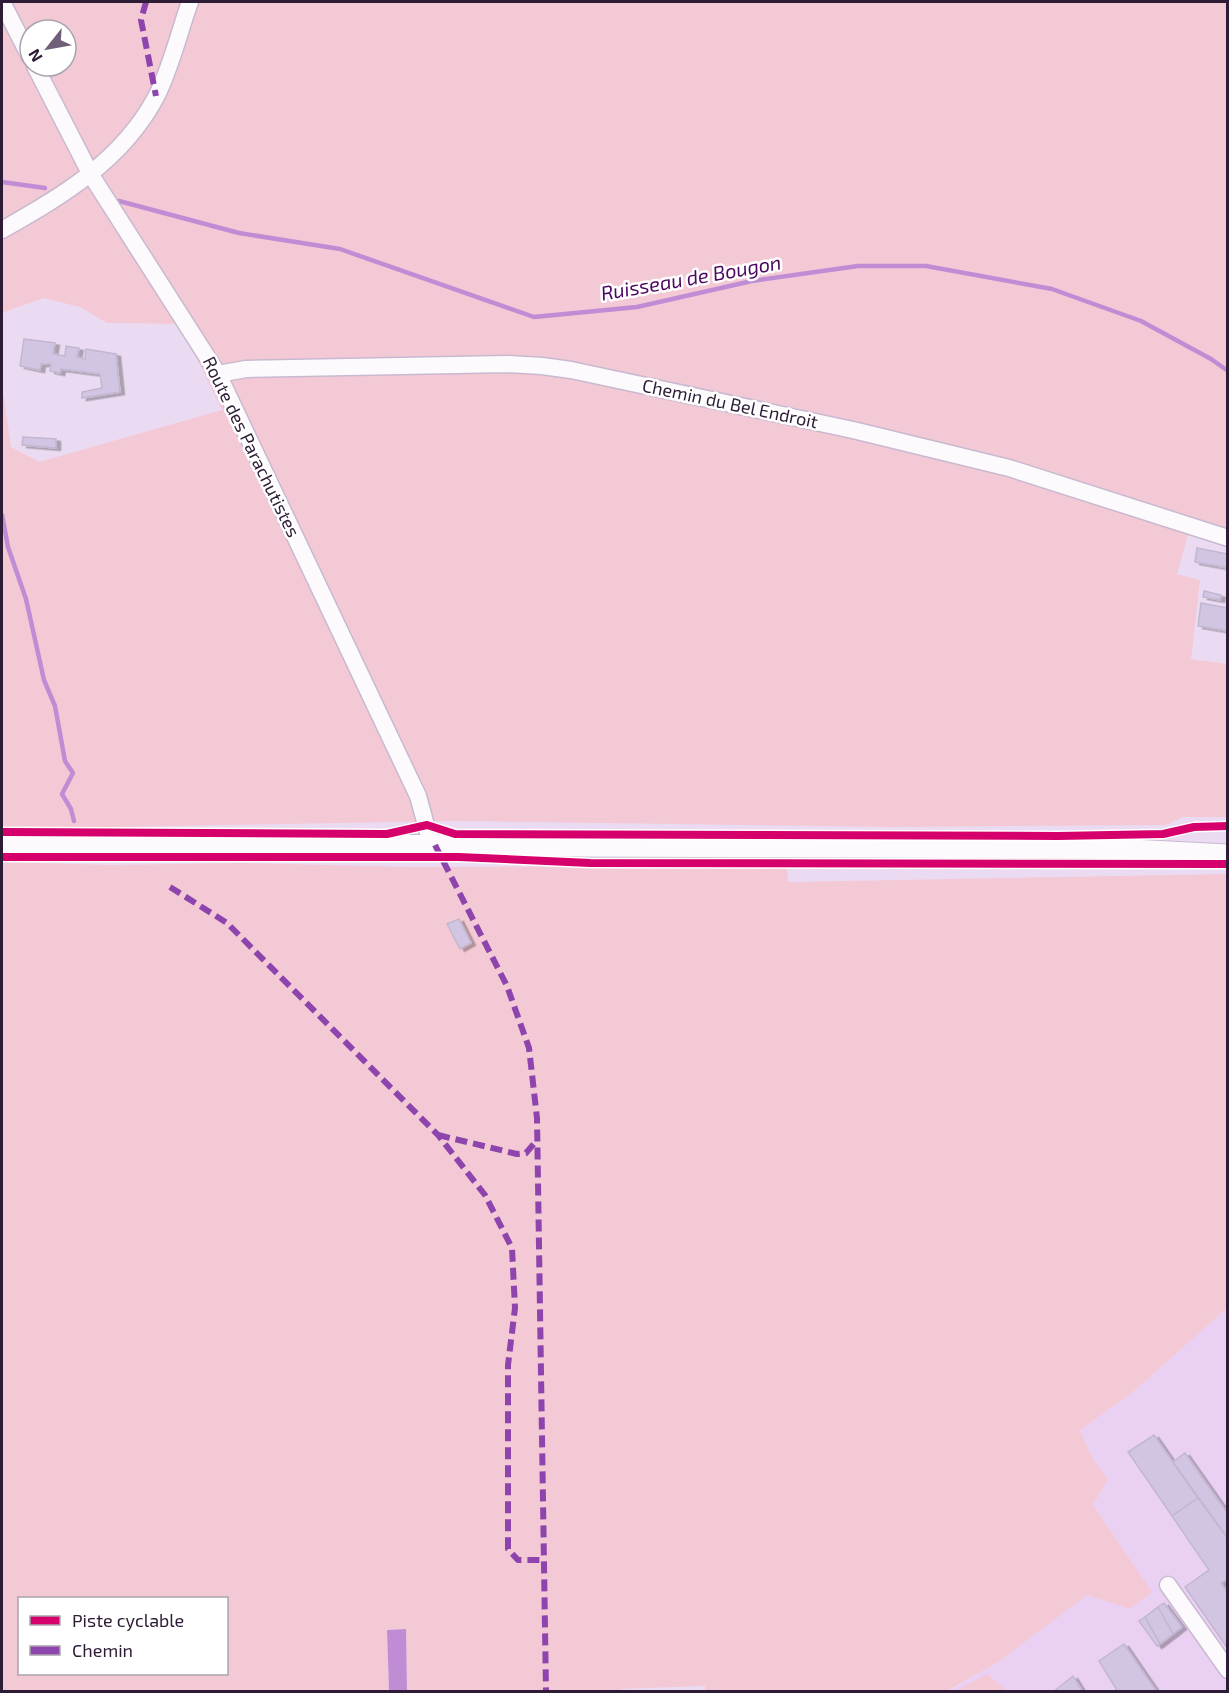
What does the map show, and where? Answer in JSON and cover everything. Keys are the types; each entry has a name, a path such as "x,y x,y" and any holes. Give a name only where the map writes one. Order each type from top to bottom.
{"main road":[{"path":"1091,848 1142,843 1227,842"},
{"path":"2,844 1091,848 1227,855"}],"street":[{"path":"2,2 18,33"},
{"path":"2,230 58,198 91,175 134,131 156,96 190,2"},
{"name":"Route des Parachutistes","path":"41,78 91,175 218,374 418,796 429,836 435,845"},
{"name":"Chemin du Bel Endroit","path":"218,374 258,369 542,366 853,430 1009,468 1227,538"},
{"path":"1168,1585 1227,1670"}],"shaded area":[{"path":"2,2 1227,2 1227,528 1193,517 1177,574 1200,580 1191,659 1227,664 1227,817 1183,817 1166,825 897,827 456,821 2,829 2,384 11,447 39,462 222,410 180,324 107,323 80,307 43,298 2,313"},
{"path":"2,862 111,865 242,863 413,867 787,866 788,882 1227,874 1227,1308 1133,1392 1080,1430 1092,1457 1108,1479 1093,1505 1152,1592 1130,1609 1087,1595 1000,1661 947,1691 705,1692 705,1686 621,1689 621,1692 407,1691 406,1629 387,1630 389,1691 2,1691"},
{"path":"1227,1308 1227,1691 947,1692 1000,1661 1087,1594 1130,1609 1093,1505 1108,1479 1092,1457 1080,1430 1133,1392"},
{"path":"406,1629 407,1691 389,1691 387,1630"},
{"path":"987,1674 1007,1691 955,1691"}],"building":[{"path":"24,339 55,343 53,354 65,356 66,346 79,348 77,357 85,359 86,349 116,354 120,392 82,398 82,392 102,388 100,374 61,369 60,373 50,371 51,364 41,364 40,370 20,366"},
{"path":"23,437 56,439 56,448 22,445"},
{"path":"1197,548 1228,554 1228,568 1195,562"},
{"path":"1204,591 1221,595 1220,600 1203,597"},
{"path":"1201,603 1228,608 1228,631 1198,626"},
{"path":"459,919 471,943 460,949 447,924"},
{"path":"1154,1435 1198,1498 1172,1516 1128,1452"},
{"path":"1185,1453 1228,1514 1228,1539 1173,1462"},
{"path":"1198,1498 1228,1539 1228,1579 1221,1583 1228,1593 1228,1649 1185,1587 1209,1570 1172,1516"},
{"path":"1164,1603 1182,1627 1173,1634 1158,1607"},
{"path":"1158,1607 1173,1634 1160,1644 1145,1617"},
{"path":"1145,1617 1160,1644 1157,1646 1139,1621"},
{"path":"1124,1644 1157,1692 1118,1692 1099,1661"},
{"path":"1073,1676 1083,1692 1053,1692"}],"waterway":[{"name":"Ruisseau de Bougon","path":"2,182 45,188"},
{"name":"Ruisseau de Bougon","path":"119,201 239,233 340,249 534,317 637,307 752,281 858,266 926,266 1052,289 1141,321 1211,359 1228,371"},
{"path":"2,515 8,547 26,599 44,680 55,706 65,761 73,773 62,794 71,809 74,821"}],"marked path":[{"path":"146,2 141,20 156,96"},
{"path":"435,845 507,986 529,1048 537,1118 546,1692"},
{"path":"170,887 227,923 438,1135 485,1195 512,1248 515,1308 508,1365 508,1549 518,1560 544,1560"},
{"path":"438,1135 517,1154 526,1153 537,1140"}],"cycle path":[{"path":"2,832 387,834 427,825 455,834 1058,836 1163,834 1194,827 1228,826"},
{"path":"2,857 459,857 590,863 1228,864"}]}
